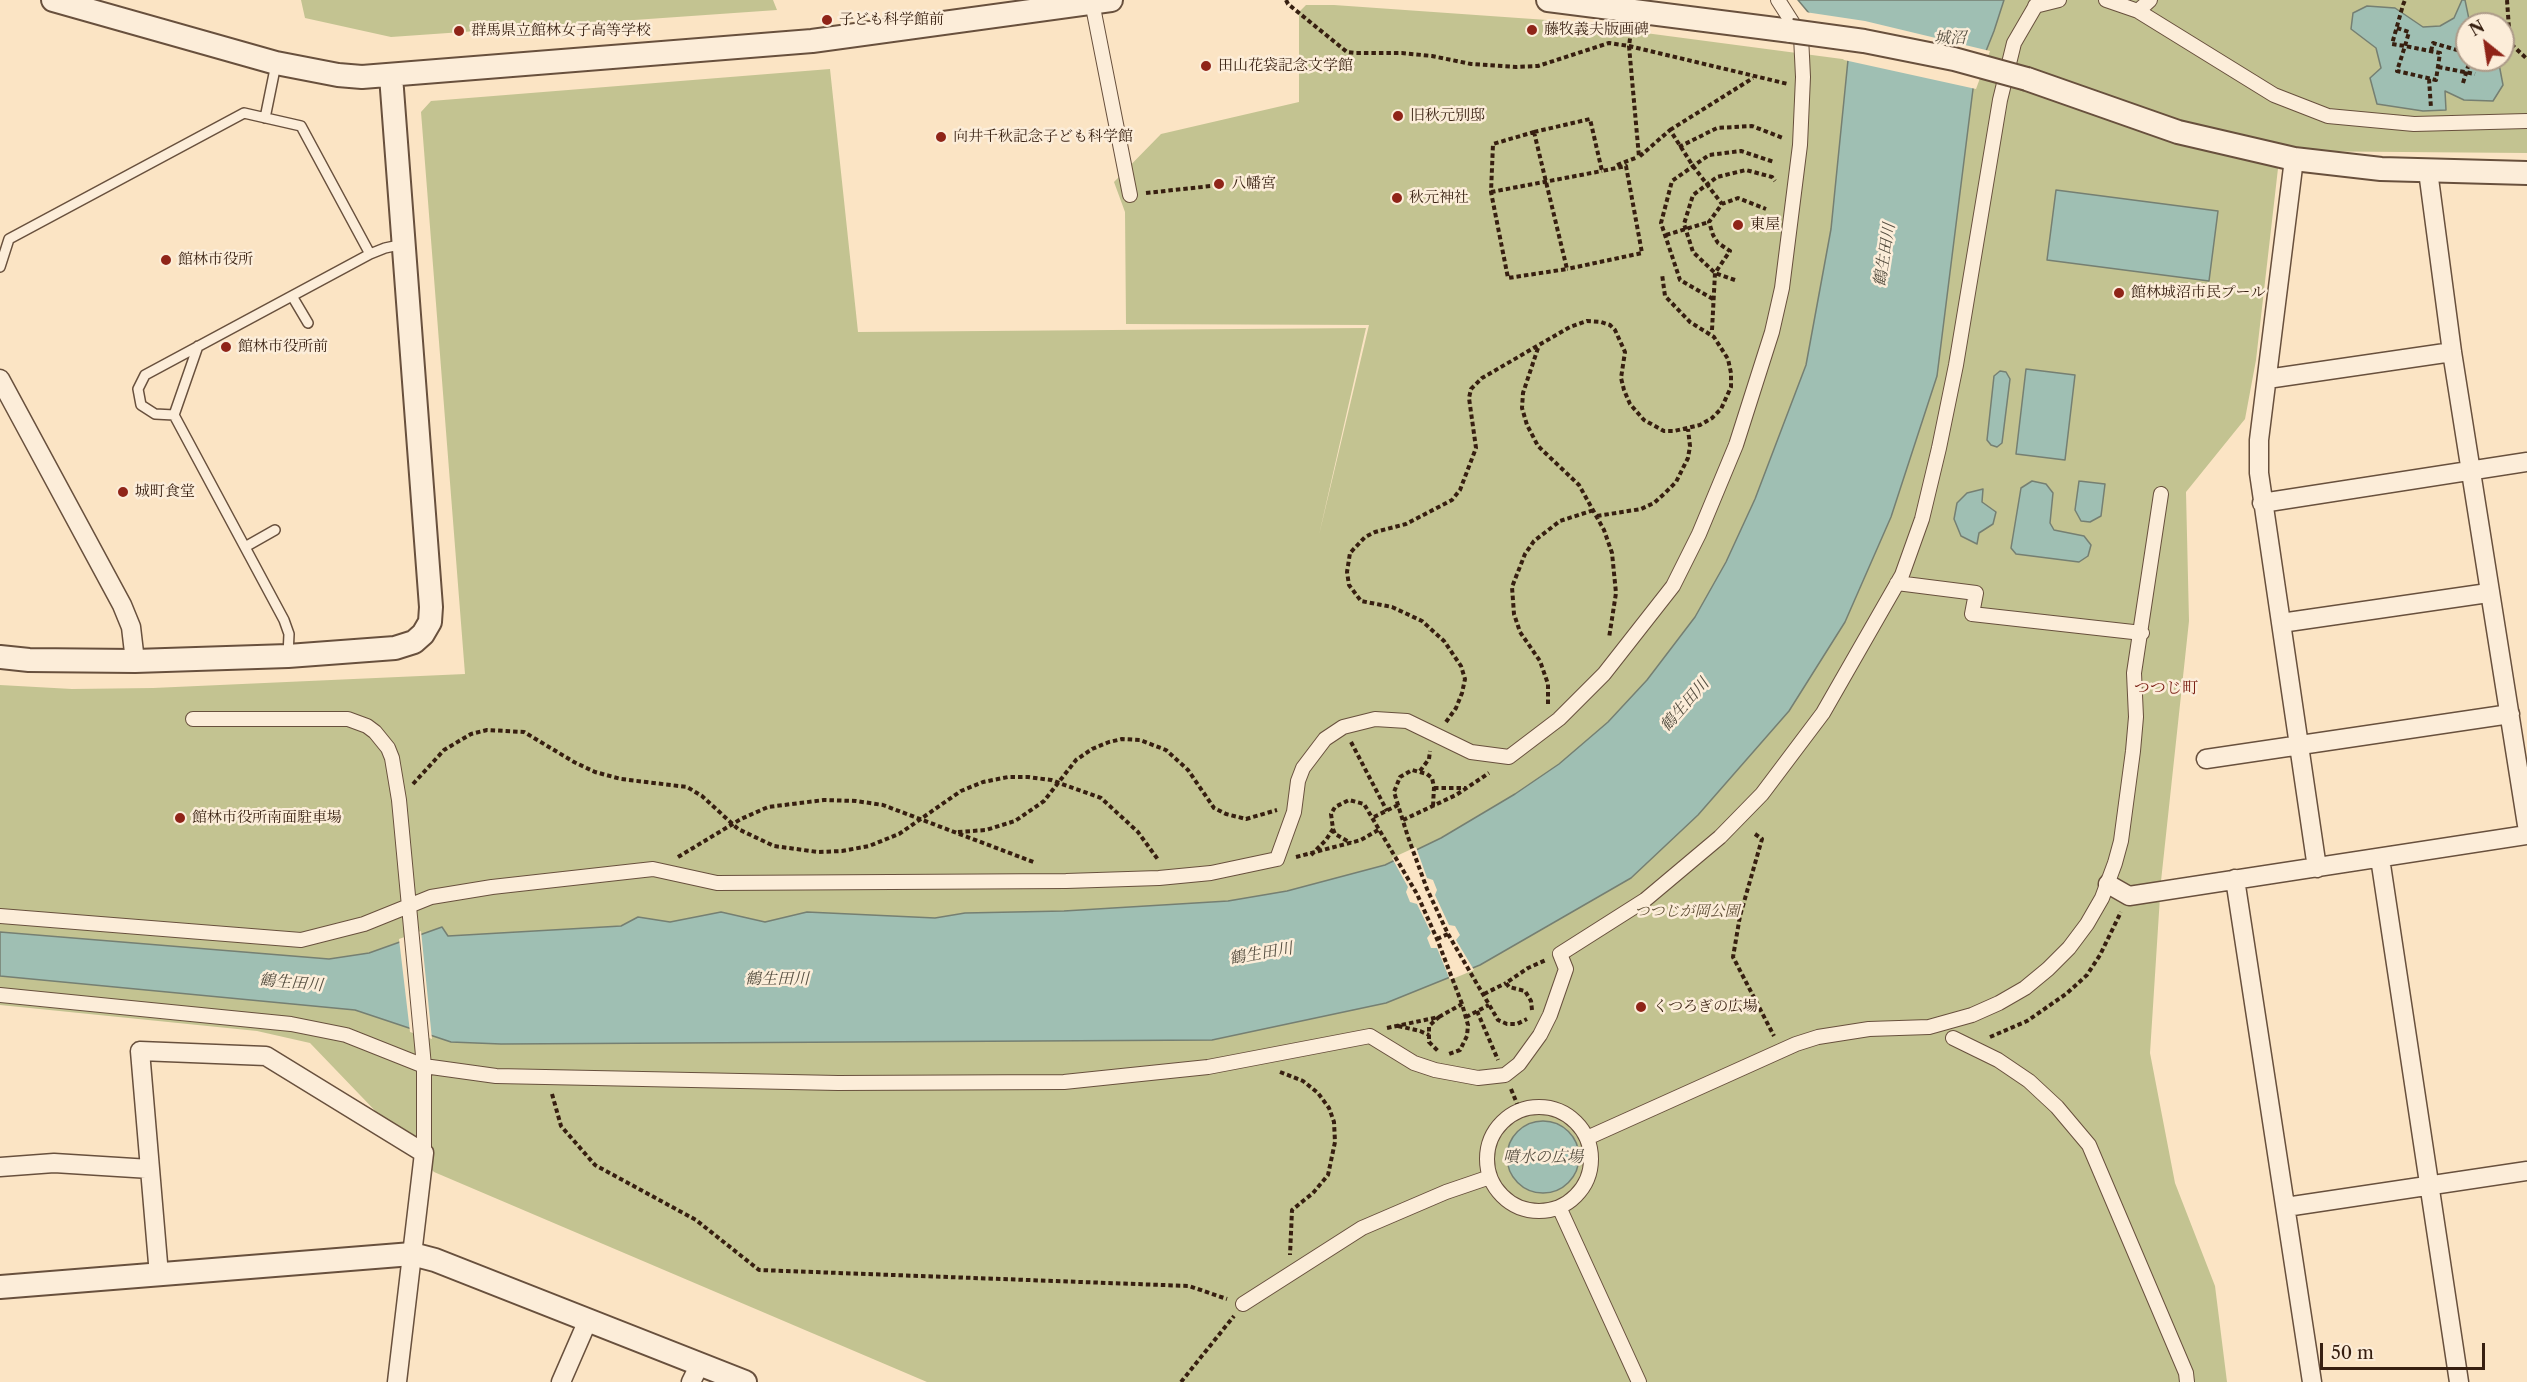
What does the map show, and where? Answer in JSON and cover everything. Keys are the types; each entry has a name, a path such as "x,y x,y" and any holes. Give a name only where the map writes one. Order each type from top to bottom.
{"street":[{"path":"53,0 276,63 338,75 391,76 812,41 1102,1 1130,195"},
{"path":"1548,0 1791,31 1954,59 2027,79 2178,132 2294,159 2380,169 2527,173"},
{"path":"0,915 301,940 364,924 431,897 492,887 653,868 717,883 1070,881 1211,873 1276,860 1288,833 1298,781 1308,759 1325,739 1343,727 1365,720 1407,721 1471,752 1509,757 1546,729 1604,674 1673,585 1699,534 1736,445 1772,332 1782,288 1800,145 1803,87 1801,36 1778,0"},
{"path":"0,994 291,1024 346,1035 423,1059 496,1076 838,1083 1064,1082 1208,1067 1370,1036 1414,1063 1435,1070 1478,1078 1505,1075 1519,1064 1540,1035 1550,1015 1566,969 1560,954 1645,900 1720,837 1762,794 1823,712 1902,575 1922,519 1939,448 1960,342 2000,100 2014,43 2037,3 2059,0"},
{"path":"2106,0 2138,11 2274,94 2328,116 2414,124 2527,121"},
{"path":"2138,11 2150,0"},
{"path":"0,657 29,660 135,662 288,656 395,648 414,642 423,634 430,622 431,608 391,76"},
{"path":"2294,159 2259,440 2259,473 2317,868"},
{"path":"2428,171 2488,593 2527,825"},
{"path":"2267,379 2452,352"},
{"path":"0,379 122,605 131,627 135,662"},
{"path":"2262,503 2527,462"},
{"path":"1587,1138 1782,1050 1818,1037 1869,1029 1914,1029 1944,1024 1972,1015 1999,1003 2037,979 2069,948 2094,911 2108,884 2115,863 2124,818 2136,717 2134,674 2142,633 2161,494"},
{"path":"1897,583 1976,594 1972,614 2142,633"},
{"path":"2280,623 2488,593"},
{"path":"2206,759 2510,714"},
{"path":"192,720 337,718 358,722 375,732 388,748 392,758 399,800 423,1059 424,1153 397,1382"},
{"path":"2108,884 2129,896 2527,835"},
{"path":"2380,858 2459,1382"},
{"path":"2235,879 2312,1382"},
{"path":"1953,1038 1998,1060 2029,1081 2057,1107 2089,1145 2186,1373 2187,1382"},
{"path":"159,1275 140,1051 266,1056 424,1153"},
{"path":"1545,1107 1562,1113 1577,1123 1587,1138 1591,1156 1589,1174 1575,1197 1559,1208 1532,1211 1513,1205 1499,1193 1490,1177 1487,1157 1491,1139 1502,1123 1520,1111 1545,1107"},
{"path":"0,1167 54,1163 150,1169"},
{"path":"2286,1207 2527,1171"},
{"path":"1243,1304 1362,1228 1446,1192 1490,1177"},
{"path":"1559,1208 1639,1382"},
{"path":"0,1287 412,1254 435,1260 588,1320 696,1373 745,1382"},
{"path":"561,1382 588,1320"}],"lane":[{"path":"265,118 276,63"},
{"path":"0,267 9,239 244,112 301,126 370,254"},
{"path":"174,415 155,414 141,405 138,397 140,381 145,375 370,254 404,244"},
{"path":"292,296 308,323"},
{"path":"198,346 174,415 284,621 289,634 288,656"},
{"path":"245,547 275,530"}],"path":[{"path":"1286,0 1347,52 1402,52 1471,64 1516,67 1538,66 1609,43 1803,87"},
{"path":"2397,28 2409,32 2405,46 2397,71 2436,80 2440,53 2405,46 2392,44 2405,0"},
{"path":"1631,29 1629,46 1639,157"},
{"path":"2430,51 2433,43 2455,49"},
{"path":"2515,48 2527,59"},
{"path":"2438,67 2455,70"},
{"path":"2463,82 2466,72 2475,74"},
{"path":"1602,171 1639,157 1670,130 1753,77"},
{"path":"2429,79 2431,115"},
{"path":"1491,192 1546,183 1602,171 1626,165 1642,253 1567,269 1508,278 1491,192 1493,144 1590,119 1602,171"},
{"path":"1679,147 1717,128 1752,126 1800,145"},
{"path":"1670,130 1679,147 1722,204"},
{"path":"1534,132 1567,269"},
{"path":"1713,299 1680,280 1661,223 1672,181 1709,155 1742,151 1774,162"},
{"path":"1735,280 1715,273 1693,252 1684,224 1693,195 1717,177 1746,170 1772,177 1775,181"},
{"path":"1130,195 1211,186"},
{"path":"1665,236 1709,222 1722,204 1738,198 1766,209"},
{"path":"1709,222 1718,243 1730,251 1715,273 1712,330"},
{"path":"1437,735 1456,708 1462,693 1465,679 1461,666 1444,640 1422,621 1392,607 1360,601 1349,585 1347,572 1350,553 1365,537 1375,531 1406,524 1452,500 1460,490 1476,448 1468,398 1471,389 1482,378 1570,327 1587,321 1610,325 1621,340 1625,352 1621,378 1624,390 1636,414 1664,431 1688,429 1712,418 1721,409 1731,387 1728,359 1714,337 1690,322 1665,296 1662,274"},
{"path":"1539,347 1523,393 1522,408 1527,425 1538,446 1580,485 1597,516 1612,554 1616,592 1604,674"},
{"path":"1597,516 1641,509 1654,503 1665,493 1676,482 1688,458 1690,446 1688,429"},
{"path":"1546,729 1548,684 1540,662 1520,632 1514,614 1512,588 1525,554 1534,541 1549,527 1560,521 1594,510"},
{"path":"1343,727 1387,811"},
{"path":"399,800 434,759 456,741 487,730 506,729 524,732 535,737 574,762 595,772 621,779 687,787 702,796 732,824 774,846 798,851 842,851 869,846 889,838 961,791 983,782 1008,777 1028,777 1059,782 1101,798 1138,832 1169,877"},
{"path":"955,832 986,830 1015,821 1044,801 1076,760 1092,749 1109,742 1140,740 1166,750 1179,759 1214,808 1237,818 1255,818 1296,800"},
{"path":"1403,820 1468,788 1509,757"},
{"path":"1433,806 1432,778 1427,774 1412,770 1400,777 1394,792 1427,889 1448,934 1497,1020 1507,1024 1517,1024 1530,1016 1533,1009 1531,1001 1525,991 1506,984"},
{"path":"1434,788 1468,788"},
{"path":"653,868 679,856 732,824 768,807 824,800 883,805 1032,861 1070,881"},
{"path":"1351,843 1335,834 1331,814 1341,802 1350,800 1365,804 1417,894 1462,1004 1468,1025 1465,1043 1460,1050 1453,1053 1445,1054 1437,1051 1430,1042 1429,1026 1439,1017 1462,1004"},
{"path":"1374,817 1398,805"},
{"path":"1311,855 1333,829"},
{"path":"1276,860 1311,855 1351,843 1380,829"},
{"path":"1755,834 1762,839 1740,916 1732,957 1782,1050"},
{"path":"1417,894 1427,889"},
{"path":"1437,939 1448,934"},
{"path":"1484,994 1506,984 1528,968 1560,954"},
{"path":"1466,1017 1489,1005"},
{"path":"1477,1011 1505,1075"},
{"path":"1429,1035 1420,1031 1391,1026 1439,1017"},
{"path":"1249,1060 1303,1081 1318,1093 1329,1108 1334,1122 1335,1142 1328,1175 1313,1193 1292,1210 1289,1274"},
{"path":"548,1076 561,1126 595,1165 696,1220 759,1270 1189,1286 1243,1304 1180,1382"}],"green space":[{"name":"群馬県立館林女子高等学校","path":"301,0 773,0 777,10 391,37 305,18"},
{"name":"つつじが岡公園","path":"2004,0 2527,0 2527,153 2280,151 2256,360 2245,419 2186,492 2189,621 2161,881 2150,1053 2175,1183 2215,1286 2227,1382 927,1382 434,1172 310,1043 257,1031 0,1005 0,685 72,689 153,688 465,674 421,112 431,101 830,69 858,332 1366,328 1319,535 1369,325 1126,324 1125,212 1114,182 1161,134 1299,102 1299,12 1306,5 1547,20 1880,64 1994,31"}],"water":[{"path":"1798,0 2004,0 1974,81 1937,376 1891,517 1845,622 1789,711 1698,815 1631,878 1480,965 1386,1003 1212,1040 501,1044 451,1042 355,1010 0,976 0,932 329,959 369,953 442,927 448,936 621,926 638,917 670,922 721,912 765,922 807,912 935,918 965,913 1064,911 1228,901 1287,891 1385,865 1441,838 1515,794 1559,764 1608,722 1647,680 1695,617 1726,562 1755,499 1806,365 1831,229 1848,60"},
{"path":"2462,0 2465,0 2468,12 2457,12"},
{"path":"2367,6 2395,8 2423,27 2440,26 2455,16 2455,72 2501,72 2503,85 2493,101 2464,100 2445,91 2446,110 2423,111 2377,104 2370,78 2381,68 2376,48 2351,29 2353,13"},
{"path":"2056,190 2218,211 2209,281 2047,260"},
{"path":"2026,369 2075,375 2065,460 2016,454"},
{"path":"2000,371 2006,372 2010,379 2002,443 1997,447 1991,445 1987,440 1994,376"},
{"path":"2032,481 2046,484 2053,493 2050,523 2054,530 2084,536 2091,545 2088,556 2079,562 2016,554 2011,548 2021,488"},
{"path":"2079,481 2105,484 2101,516 2090,522 2081,521 2075,510"},
{"path":"1983,489 1982,502 1996,512 1993,524 1979,533 1977,544 1961,536 1954,519 1957,503 1967,493"},
{"name":"噴水の広場","path":"1543,1121 1563,1127 1573,1137 1579,1157 1573,1177 1563,1187 1543,1193 1523,1187 1513,1177 1507,1157 1513,1137 1523,1127"}],"pier":[{"path":"1805,12 1865,21 1990,51 1976,89 1844,60"},
{"path":"1416,847 1427,878 1433,880 1437,890 1435,895 1449,925 1455,926 1460,935 1456,940 1474,970 1450,980 1437,948 1431,948 1427,938 1431,933 1417,904 1410,902 1406,892 1408,887 1392,858"},
{"path":"421,931 432,1039 410,1032 399,939"}],"place":[{"name":"子ども科学館前","path":"827,20"},
{"name":"藤牧義夫版画碑","path":"1532,30"},
{"name":"群馬県立館林女子高等学校","path":"459,31"},
{"name":"田山花袋記念文学館","path":"1206,66"},
{"name":"旧秋元別邸","path":"1398,116"},
{"name":"向井千秋記念子ども科学館","path":"941,137"},
{"name":"八幡宮","path":"1219,184"},
{"name":"秋元神社","path":"1397,198"},
{"name":"東屋","path":"1738,225"},
{"name":"館林市役所","path":"166,260"},
{"name":"館林城沼市民プール","path":"2119,293"},
{"name":"館林市役所前","path":"226,347"},
{"name":"城町食堂","path":"123,492"},
{"name":"館林市役所南面駐車場","path":"180,818"},
{"name":"くつろぎの広場","path":"1641,1007"}],"district":[{"name":"つつじ町","path":"2166,688"}],"water label":[{"name":"城沼","path":"1950,38"},
{"name":"鶴生田川","path":"1885,255"},
{"name":"鶴生田川","path":"1685,705"},
{"name":"鶴生田川","path":"1261,954"},
{"name":"鶴生田川","path":"777,979"},
{"name":"鶴生田川","path":"291,983"}]}
